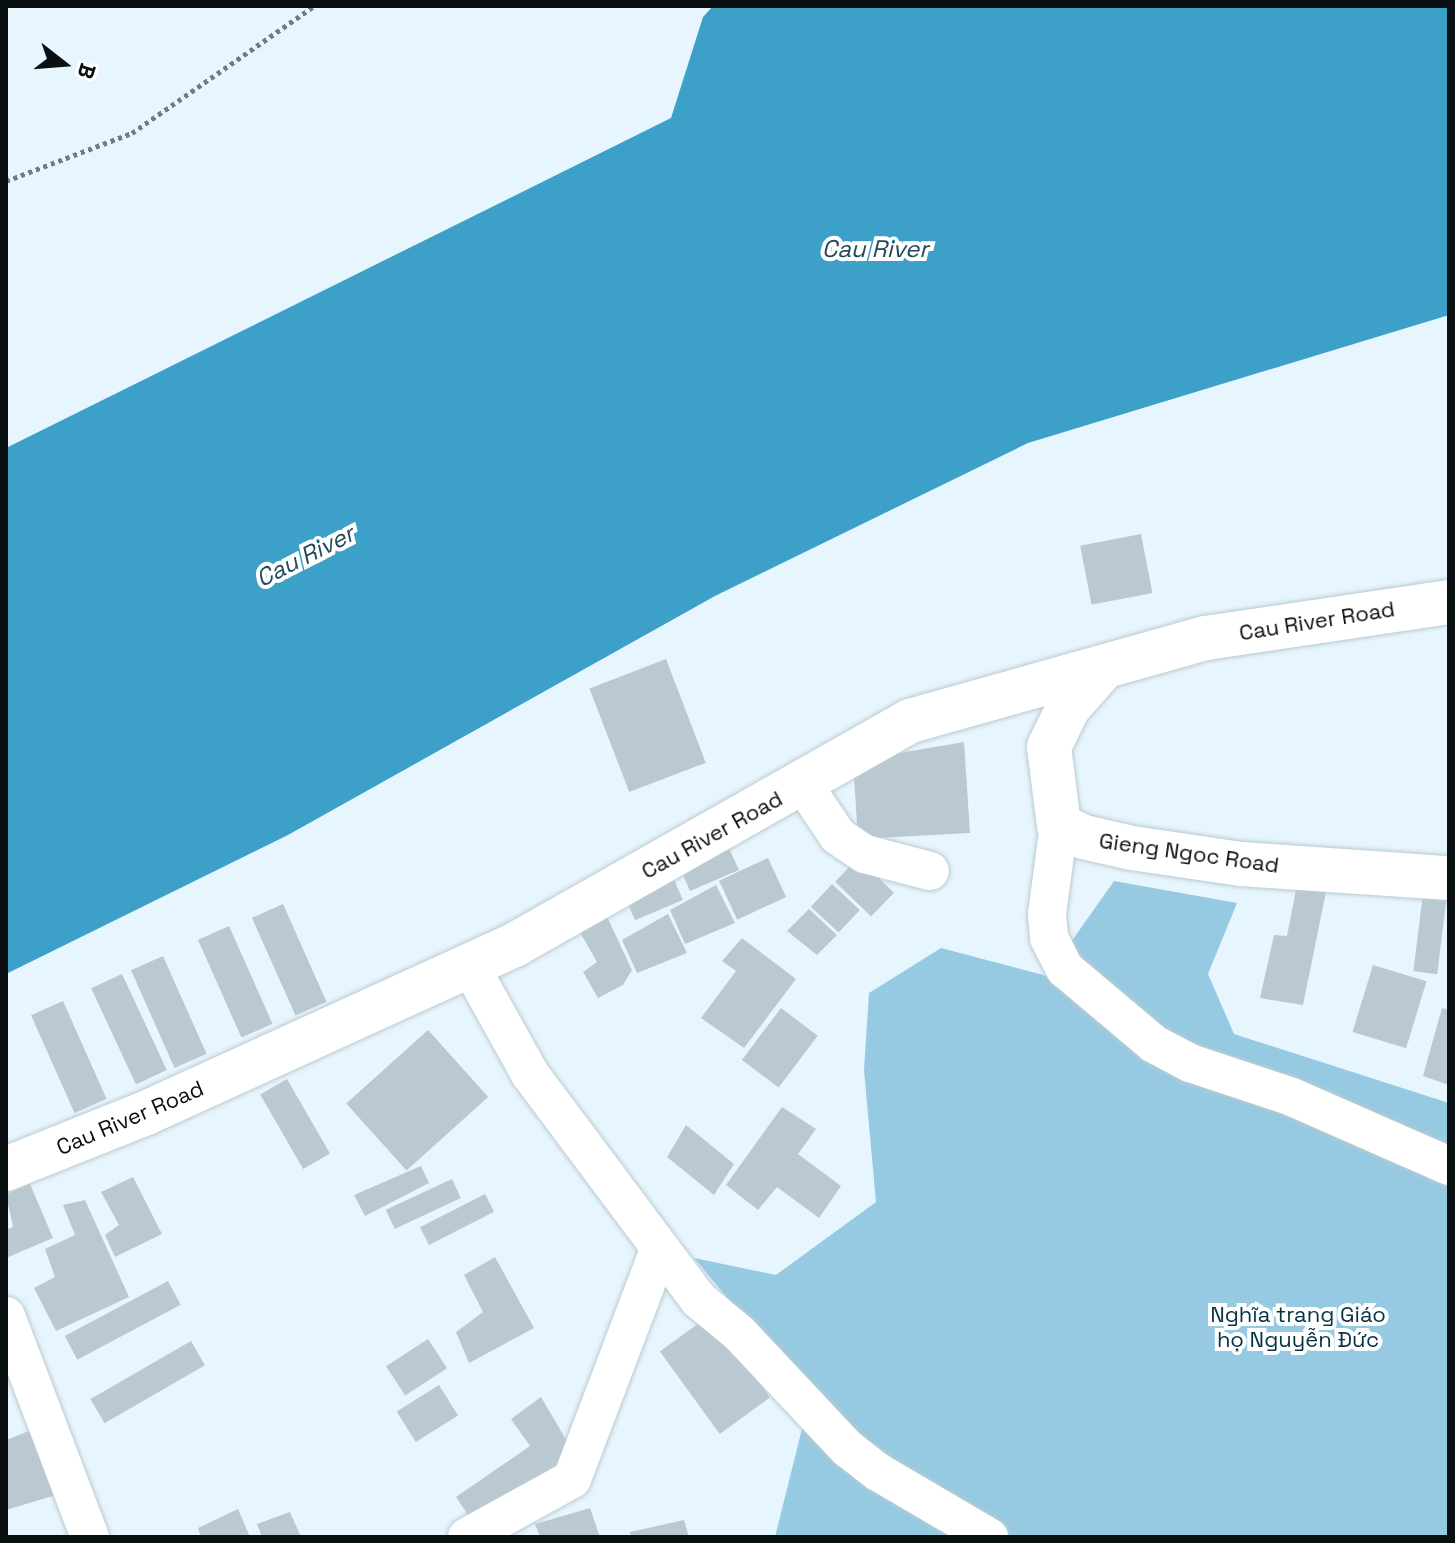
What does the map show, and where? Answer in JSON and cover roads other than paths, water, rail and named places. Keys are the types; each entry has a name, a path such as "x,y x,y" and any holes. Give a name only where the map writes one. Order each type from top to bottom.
{"main road":[{"name":"Cau River Road","path":"6,1169 146,1113 470,966 803,784 910,721 1206,638 1449,602"},
{"path":"1059,825 1049,747 1068,708 1104,667"},
{"name":"Gieng Ngoc Road","path":"1059,825 1084,837 1132,848 1241,864 1449,878"}],"street":[{"path":"803,784 838,836 865,854 930,871"},
{"path":"1059,825 1047,914 1049,938 1065,969 1154,1044 1190,1063 1292,1097 1449,1166"},
{"path":"470,966 530,1074 699,1300 739,1333 847,1448 878,1472 989,1537"},
{"path":"467,1537 572,1479 659,1250"},
{"path":"6,1316 90,1537"}],"water":[{"name":"Cau River","path":"713,6 1449,6 1449,315 1028,443 715,596 288,835 6,974 6,448 671,118 703,17"}],"park label":[{"name":"Nghĩa trang Giáo họ Nguyễn Đức","path":"1298,1326"}]}
